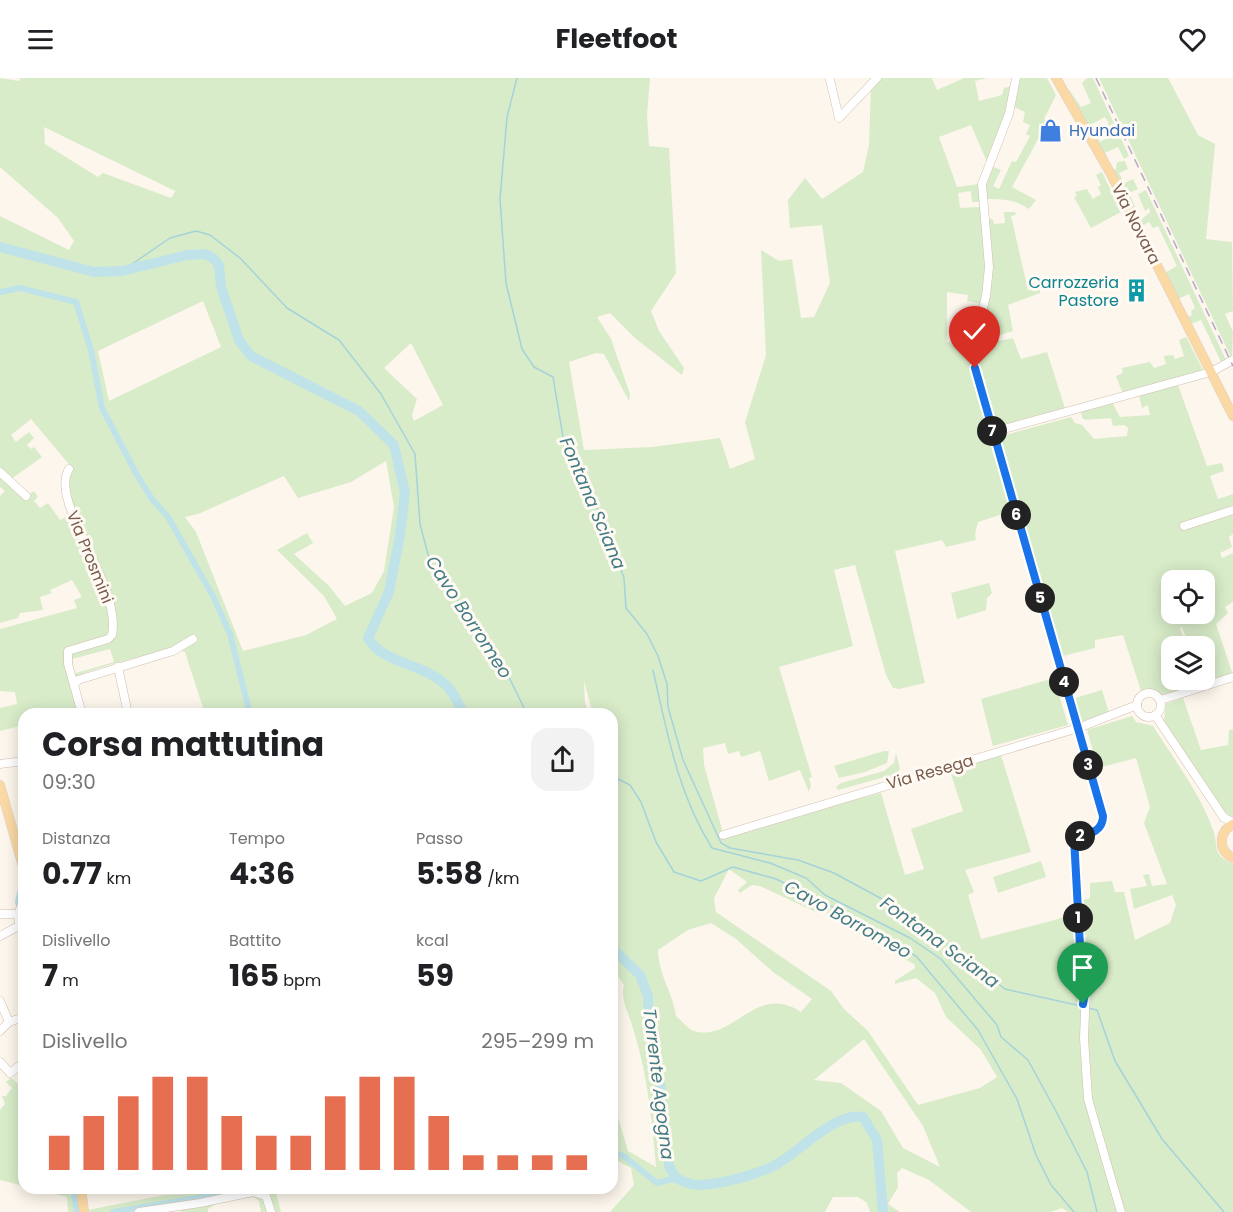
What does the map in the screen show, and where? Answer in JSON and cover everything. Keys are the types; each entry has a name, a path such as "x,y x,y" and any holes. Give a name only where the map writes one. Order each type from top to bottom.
{"main road":[{"name":"Via Novara","path":"1056,78 1112,176 1233,416"},
{"path":"0,785 18,849"},
{"path":"1233,823 1223,832 1223,850 1233,858"},
{"path":"82,1194 84,1212"}],"street":[{"path":"830,80 839,118 877,78"},
{"path":"1016,78 1009,114 982,184 989,267 986,296 973,346 975,368 1103,816 1101,827 1097,831 1074,838 1080,946 1086,987 1083,1006 1088,1099 1121,1212"},
{"path":"993,432 1211,372 1233,360"},
{"name":"Via Prosmini","path":"69,469 64,480 68,500 109,594 114,622 112,636 68,651 68,664 80,708"},
{"path":"0,472 26,496"},
{"path":"1184,525 1233,510"},
{"path":"74,685 78,680 173,651 193,639"},
{"path":"118,667 127,708"},
{"path":"1161,700 1233,677"},
{"path":"1149,692 1156,694 1161,700 1160,711 1155,715 1142,714 1137,705 1141,695 1149,692"},
{"name":"Via Resega","path":"723,835 1078,728 1137,705"},
{"path":"1155,715 1224,818 1233,823"},
{"path":"0,764 18,762"},
{"path":"1223,832 1224,818"},
{"path":"0,914 18,909"},
{"path":"0,936 18,927"},
{"path":"0,1001 9,1022"},
{"path":"0,1031 9,1022 18,1019"},
{"path":"0,1062 10,1073 18,1067"},
{"path":"138,1212 200,1203 240,1194"},
{"path":"261,1194 266,1196 272,1212"}],"green space":[{"path":"0,78 19,81 20,78 650,78 647,115 649,146 669,148 676,273 651,311 659,331 684,368 682,375 635,338 610,313 597,317 611,339 630,394 629,401 604,354 596,353 569,362 584,450 652,447 720,438 730,469 755,459 745,422 766,355 761,250 779,261 792,259 801,318 814,317 830,283 822,225 790,228 788,200 805,178 822,199 863,172 869,145 871,87 880,78 932,78 937,90 964,78 988,78 975,81 979,101 1002,95 1004,88 1012,86 1007,114 987,162 971,125 939,137 957,187 979,184 979,202 972,202 971,191 958,193 960,208 980,207 987,267 982,304 967,301 968,295 947,292 947,342 973,346 1013,338 1021,359 1047,352 1065,408 992,430 982,394 1012,511 978,522 976,540 946,547 942,540 895,551 925,683 899,689 893,688 886,675 855,565 834,570 853,646 779,667 812,777 809,778 811,785 809,792 800,770 769,781 760,751 741,757 739,751 728,754 725,743 703,748 704,765 723,833 881,793 905,875 924,869 911,829 963,811 950,771 1001,755 1031,852 965,870 974,892 968,895 981,939 1055,920 1082,910 1080,901 1090,898 1090,883 1112,881 1115,892 1124,892 1135,940 1170,923 1176,905 1172,895 1134,909 1130,889 1147,886 1143,875 1149,874 1152,886 1167,884 1144,823 1150,807 1136,758 1098,768 1087,730 1132,716 1136,722 1153,726 1207,814 1218,853 1233,864 1233,1212 1068,1212 1062,1208 1051,1212 971,1212 929,1180 902,1168 897,1173 898,1187 888,1204 900,1212 870,1212 867,1203 858,1197 833,1197 825,1212 610,1212 634,1185 631,1168 618,1161 618,1117 628,1151 656,1167 651,1113 642,1060 624,1000 624,985 618,976 618,708 591,708 584,681 587,708 203,708 185,652 172,648 105,666 74,679 72,675 76,673 114,662 110,649 72,659 73,663 70,664 70,654 103,643 115,624 66,488 72,468 31,419 11,435 16,442 29,432 34,438 27,445 31,449 34,447 42,457 10,480 0,471 0,216 69,250 74,241 58,218 0,167","holes":["44,127 175,191 175,192 171,198 103,173 98,177 45,144","203,301 221,347 109,401 98,351","411,343 443,405 414,421 412,415 417,399 384,368","386,461 394,507 384,571 372,593 345,606 329,586 294,554 313,543 307,533 277,550 324,596 337,619 306,635 243,651 196,532 185,517 198,514 284,476 298,498 351,482","729,869 747,882 738,890 740,893 752,885 760,886 818,913 837,913 863,937 914,964 915,968 895,981 895,984 916,978 935,993 946,1017 981,1050 997,1077 980,1088 918,1105 868,1031 844,1009 831,991 716,912 714,898","711,923 736,939 773,972 812,999 801,1012 785,1005 770,1004 757,1008 721,1029 708,1032 694,1031 676,1016 661,968 658,950 688,930","864,1039 923,1126 940,1167 903,1148 881,1111 841,1083 814,1080"]},
{"path":"1019,78 1047,78 1056,95 1044,119 1048,121 1012,187 1036,200 1029,209 1013,201 986,199 983,184 991,166 1001,170 993,186 999,189 1012,161 1016,162 1030,136 1026,134 1030,125 1023,122 1025,112 1014,107"},
{"path":"1087,78 1093,78 1129,156 1124,159 1118,147 1105,153 1112,168 1093,137 1096,135 1100,142 1112,135 1107,124 1109,123 1105,117 1088,126 1067,91 1069,90 1081,107 1091,103 1082,83"},
{"path":"1099,78 1168,78 1198,135 1215,144 1206,239 1232,242 1233,311 1225,314 1233,332 1232,359"},
{"path":"1125,161 1128,169 1119,173 1124,183 1133,179 1138,189 1129,193 1141,220 1150,212 1149,208 1145,211 1138,194 1146,190 1227,362 1222,364 1201,320 1191,324 1188,317 1192,315 1191,311 1195,308 1189,294 1176,300 1163,274 1177,266 1158,226 1153,228 1149,222 1142,226 1111,172 1116,169 1117,162"},
{"path":"1102,172 1121,212 1091,228 1074,197 1077,196 1075,192 1087,189 1093,199 1101,194 1098,187 1101,185 1096,175"},
{"path":"987,208 989,218 994,224 1005,223 1004,212 1015,212 1016,215 1011,216 1028,290 1040,287 1040,293 1008,305 1013,331 981,341 979,339 990,291"},
{"path":"1186,337 1203,370 1123,394 1116,376 1123,373 1122,368 1150,362 1154,368 1166,364 1164,356 1173,355 1175,359 1184,356 1179,340"},
{"path":"1178,385 1207,466 1222,463 1224,471 1210,476 1218,499 1233,494 1233,534 1229,537 1232,547 1220,553 1222,558 1233,553 1233,602 1225,607 1228,613 1216,624 1233,675 1215,680 1215,636 1185,636 1182,627 1180,628 1183,636 1161,636 1161,690 1178,690 1161,695 1151,690 1141,691 1123,635 1095,640 1095,648 1059,657 994,438 1071,417 1075,423 1082,425 1094,439 1127,436 1128,428 1124,425 1113,426 1111,418 1086,420 1082,418 1081,411 1112,402 1120,417 1150,415 1148,405 1142,408 1139,395"},
{"path":"0,475 28,495 34,491 38,497 34,501 40,508 48,503 60,520 71,514 103,588 110,619 110,635 70,646 67,669 77,708 18,708 18,726 0,731 0,708 17,704 15,692 0,691 0,629 77,608 74,600 82,597 72,580 50,590 52,593 40,597 43,610 20,613 18,618 0,623 0,496 5,491 0,487"},
{"path":"989,583 992,593 987,598 986,610 957,619 951,593"},
{"path":"1054,678 1068,725 993,746 981,699"},
{"path":"1102,690 1109,713 1080,722 1072,699"},
{"path":"1183,698 1201,750 1228,745 1229,730 1233,729 1233,819 1220,807 1164,721 1166,704"},
{"path":"889,751 887,763 865,772 839,778 834,766"},
{"path":"896,753 900,769 896,774 838,790 836,787 841,783 884,771 894,763"},
{"path":"1041,861 1046,877 998,893 993,877"},
{"path":"11,1078 18,1083 18,1184 0,1180 0,1110 5,1104 2,1096 6,1096 12,1088 6,1082"},
{"path":"56,1194 76,1194 78,1212 68,1212 67,1197"},
{"path":"276,1194 281,1212 261,1212 259,1201 254,1197 221,1201 208,1209 208,1212 181,1212 178,1203 128,1212 88,1212 88,1210 164,1195"}],"waterway":[{"name":"Fontana Sciana","path":"517,78 507,117 500,199 506,283 522,349 534,367 553,377 564,443 597,508 611,542 624,578 626,608 647,634 658,656 667,684 668,707 683,760 721,843 730,848 798,860 834,873 893,905 1005,989 1081,1006"},
{"name":"Cavo Borromeo","path":"122,271 170,238 196,231 210,235 240,258 287,308 339,340 381,394 415,454 420,524 430,562 499,657 524,708"},
{"name":"Torrente Agogna","path":"0,247 94,272 122,271 187,255 205,254 213,258 219,265 221,287 239,340 251,356 359,411 394,445 405,493 400,535 389,592 368,638 374,646 391,658 422,670 444,683 461,708"},
{"path":"0,292 20,288 76,302 91,350 102,408 137,475 152,499 168,517 214,598 230,634 248,708"},
{"path":"653,670 682,784 690,806 712,848 770,863 806,878 825,895 910,938 941,959 997,1025 1001,1037 1028,1060 1087,1172 1097,1212"},
{"name":"Cavo Borromeo","path":"618,779 630,785 641,802 656,842 674,872 701,881 733,867 776,879 826,903 916,956 978,1030 1017,1099 1036,1155 1051,1185 1074,1212"},
{"name":"Torrente Agogna","path":"618,954 640,975 648,996 649,1028 660,1083 669,1166 676,1178 698,1185 751,1175 779,1163 842,1120 863,1117 877,1140 883,1212"},
{"name":"Fontana Sciana","path":"1088,1008 1097,1010 1115,1061 1162,1139 1224,1212"},
{"path":"618,1154 657,1183 676,1178"},
{"path":"74,1194 77,1212"},
{"path":"113,1212 221,1194"}],"railway":[{"path":"1096,78 1233,366"}],"place":[{"name":"Hyundai","path":"1051,130"},
{"name":"Carrozzeria Pastore","path":"1137,291"}],"route":[{"path":"975,368 1103,816 1101,827 1097,831 1074,838 1080,946 1086,987 1083,1004"}]}
